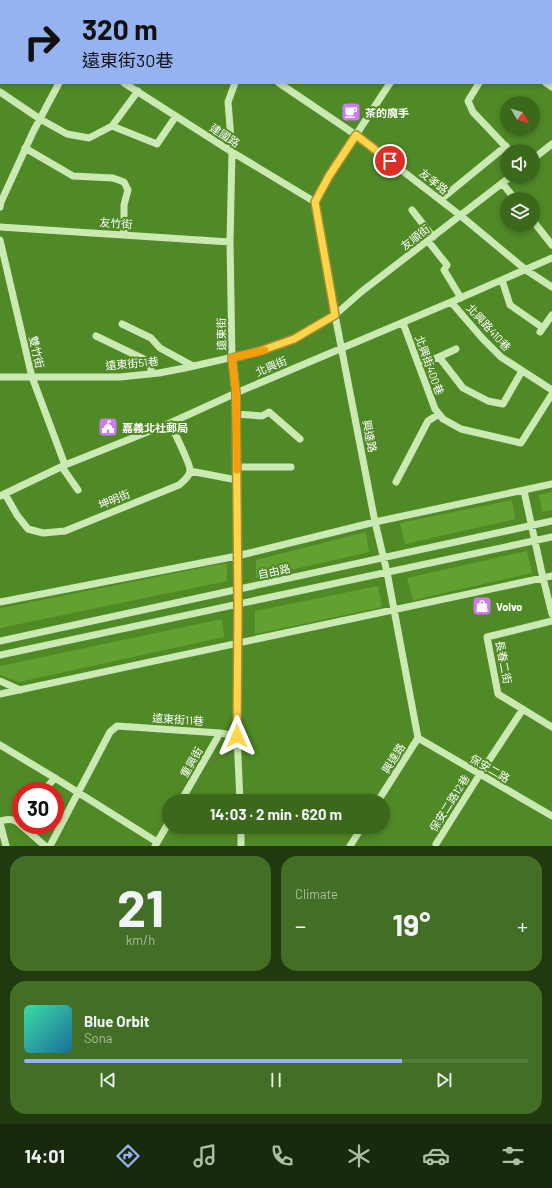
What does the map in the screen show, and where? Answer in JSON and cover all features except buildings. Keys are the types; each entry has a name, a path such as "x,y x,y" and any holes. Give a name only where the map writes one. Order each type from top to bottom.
{"street":[{"path":"0,207 4,186 59,84"},
{"name":"建國路","path":"126,84 232,152 315,202"},
{"name":"遠東街","path":"235,84 228,102 232,152 230,242 232,358 236,393 238,604 237,736 240,794"},
{"name":"友孝路","path":"280,84 356,135 461,216 526,270 552,287"},
{"path":"289,90 293,84"},
{"path":"315,202 329,176 389,84"},
{"path":"478,84 468,101 473,112 503,144"},
{"path":"0,92 40,119 67,134 89,138 112,126 138,91"},
{"path":"112,126 157,144 176,116"},
{"path":"540,153 552,144"},
{"path":"25,148 73,176 113,178 124,182 128,190 124,205 124,235"},
{"path":"440,200 500,155"},
{"name":"友順街","path":"232,358 260,351 294,339 335,315 361,292 501,184"},
{"path":"503,184 509,192"},
{"name":"興達路","path":"315,202 335,315 375,522 387,572 418,738 382,794"},
{"path":"412,210 446,265 444,270 461,298"},
{"name":"友竹街","path":"0,227 230,242"},
{"path":"540,230 552,245"},
{"name":"雙竹街","path":"0,240 32,376 64,466 78,490"},
{"name":"北興街","path":"2,495 64,466 170,423 236,393 461,298 551,258"},
{"path":"502,280 510,305 542,330 552,315"},
{"name":"北興路410巷","path":"451,302 483,339 501,357 552,390"},
{"name":"北興街400巷","path":"403,322 435,409 443,419 461,429 522,443 552,394"},
{"path":"122,324 151,338 160,348 193,366"},
{"path":"96,336 152,364 150,374"},
{"path":"418,364 456,350"},
{"path":"439,357 463,388 488,401 502,404 522,372"},
{"name":"遠東街51巷","path":"0,377 120,377 150,374 232,358"},
{"path":"236,414 262,416 269,412 300,439"},
{"path":"396,482 428,421 439,414"},
{"path":"170,423 188,463 190,471 237,480"},
{"path":"237,467 291,467"},
{"name":"坤明街","path":"2,495 28,529 43,533 65,531 179,485 187,477 190,471"},
{"path":"0,602 237,556 375,522 552,484"},
{"path":"524,490 552,614"},
{"name":"自由路","path":"0,642 552,521"},
{"path":"0,655 552,537"},
{"path":"0,694 552,576"},
{"path":"0,605 9,601"},
{"name":"長春二街","path":"552,621 487,637 498,694 552,727"},
{"path":"0,681 20,690"},
{"name":"保安二路12巷","path":"437,845 480,774 523,709"},
{"name":"遠東街11巷","path":"78,792 110,732 117,726 220,733 237,736"},
{"name":"重興街","path":"185,794 220,733"},
{"name":"保安二路","path":"418,738 552,816"},
{"path":"0,745 78,792 156,844 162,834"},
{"path":"51,782 55,778"},
{"path":"50,846 78,792"},
{"path":"6,846 0,822 12,820"},
{"path":"33,834 45,846"},
{"path":"241,834 241,846"},
{"path":"350,846 358,834"}],"green space":[{"path":"552,492 552,510 542,512 539,495"},
{"path":"512,500 515,519 405,544 400,523"},
{"path":"366,532 369,552 256,578 256,560"},
{"path":"527,551 532,573 413,600 407,578"},
{"path":"227,563 227,581 0,628 0,609 2,608"},
{"path":"378,586 382,607 255,634 255,611"},
{"path":"222,619 224,637 19,682 0,675 0,666"}],"slow traffic":[{"path":"237,470 236,393 232,358 265,350"}],"place":[{"name":"茶的魔手","path":"351,112"},
{"name":"嘉義北社郵局","path":"108,427"},
{"name":"Volvo","path":"482,606"}],"route":[{"path":"237,736 238,604 236,393 232,358 260,351 294,339 335,315 315,202 329,176 356,135 390,161"}]}
